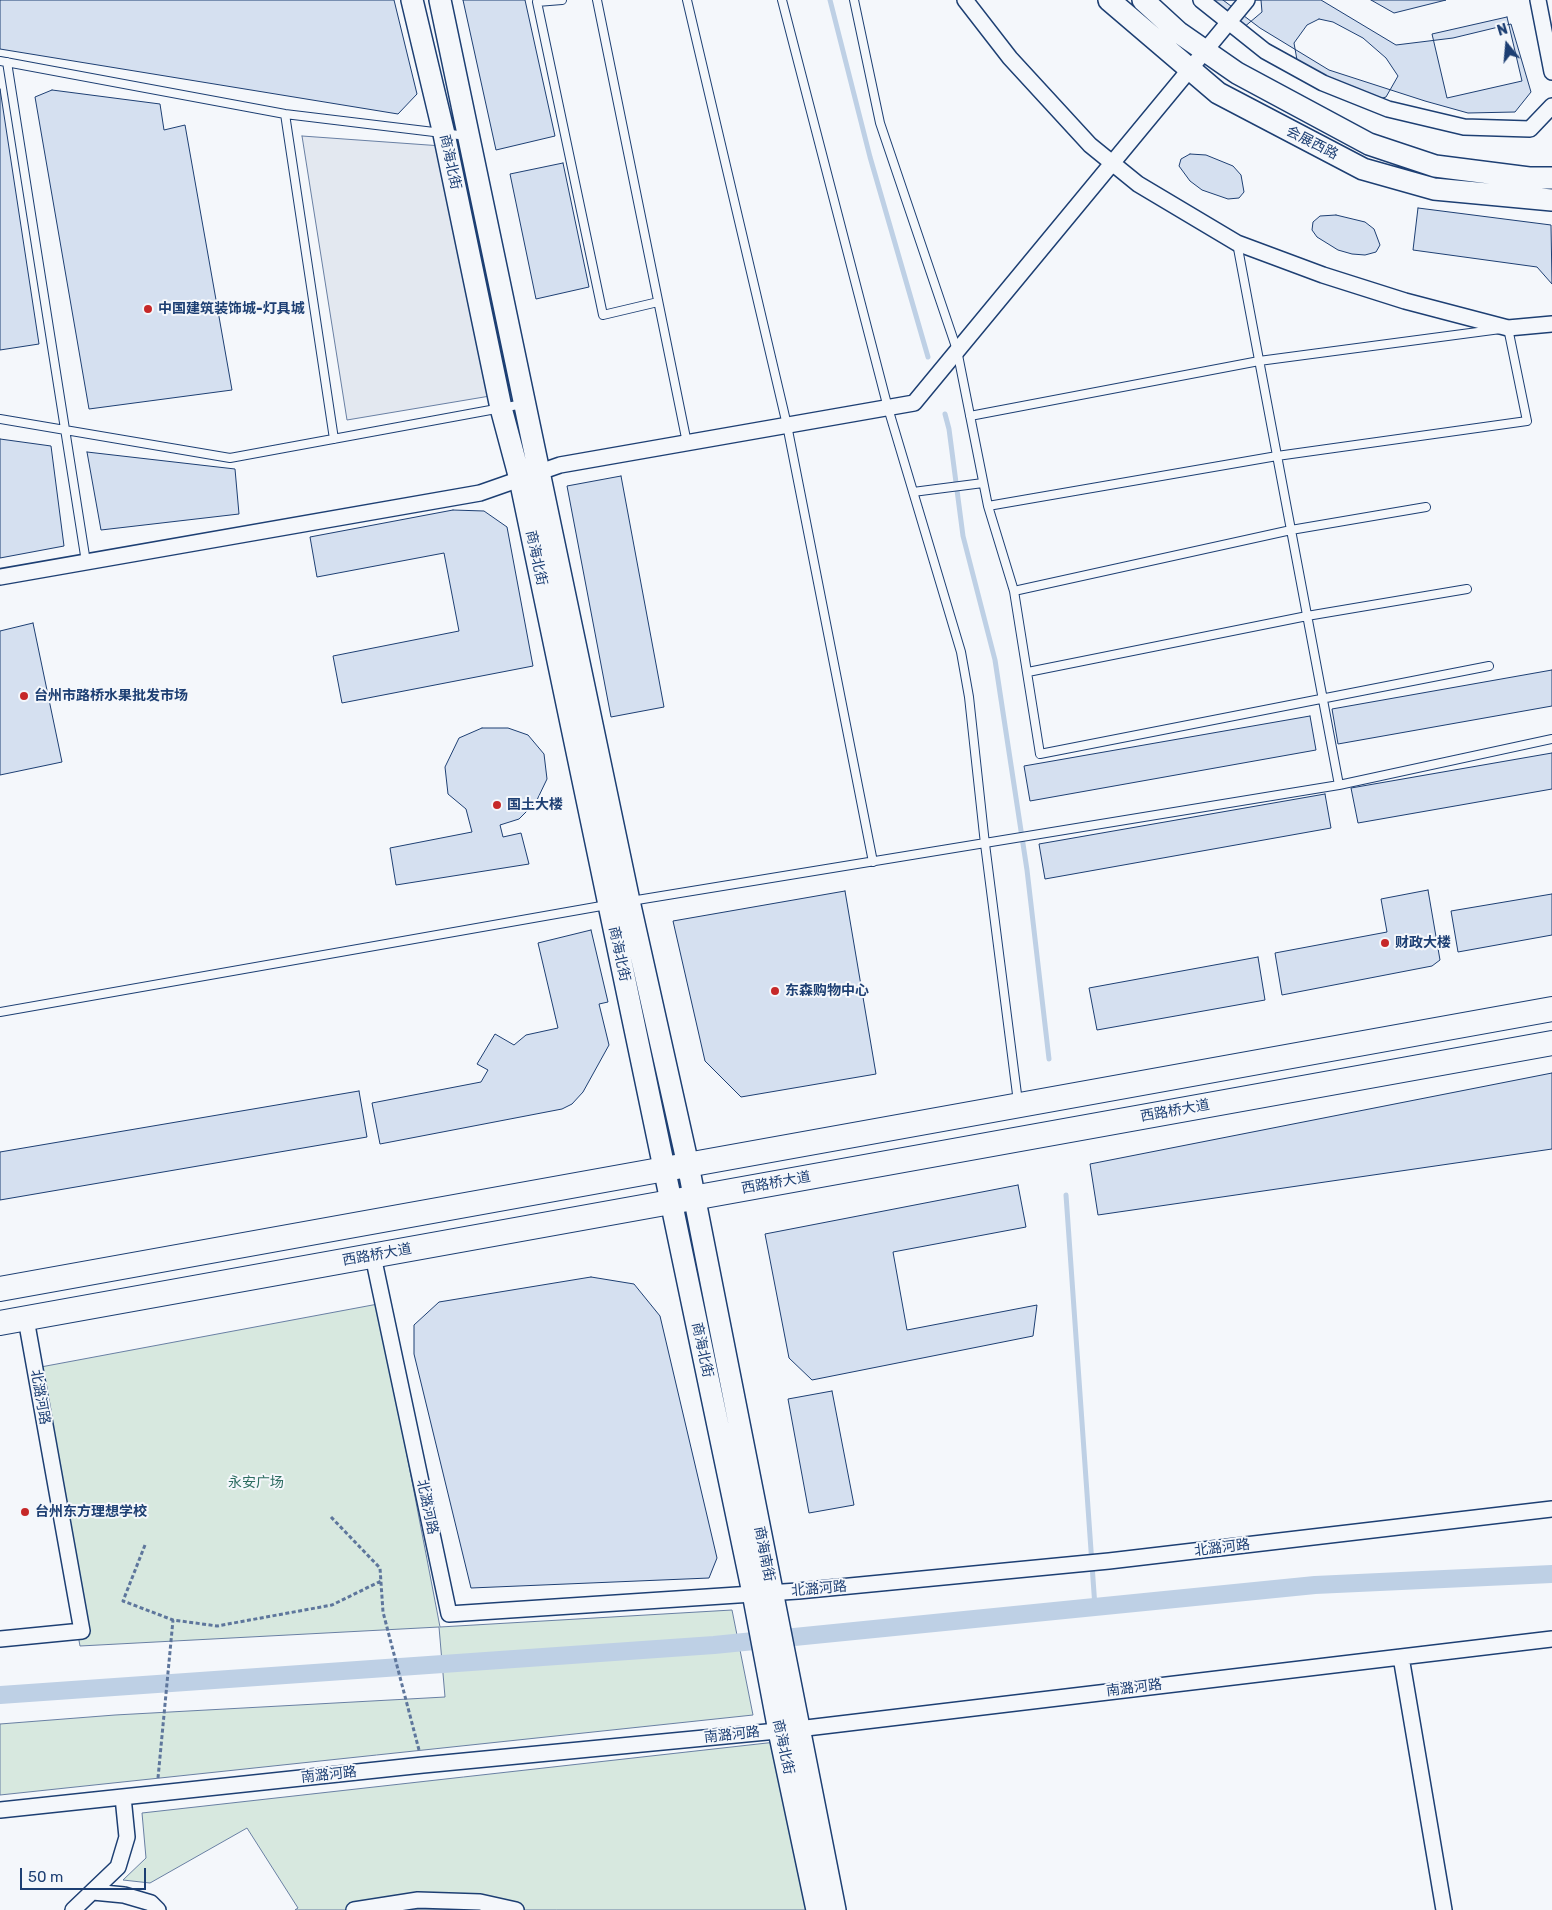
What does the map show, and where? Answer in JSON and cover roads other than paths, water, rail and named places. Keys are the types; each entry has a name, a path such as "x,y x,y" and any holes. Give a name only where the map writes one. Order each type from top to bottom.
{"main road":[{"name":"商海北街","path":"412,0 444,134 501,408 520,479 619,903 695,1198"},
{"name":"商海北街","path":"440,0 540,472 619,903 664,1170 763,1598"},
{"name":"会展西路","path":"1109,0 1218,93 1363,169 1434,189 1552,200"},
{"name":"会展西路","path":"1143,0 1178,32 1237,73 1368,144 1435,166 1529,178 1552,178"},
{"path":"0,1289 1552,1009"},
{"name":"西路桥大道","path":"0,1323 1552,1043"},
{"name":"商海南街","path":"695,1198 763,1598 788,1730 835,1910"},
{"name":"商海北街","path":"788,1730 817,1910"}],"street":[{"path":"965,0 1010,58 1090,145 1138,184 1237,243 1323,275 1405,301 1508,328 1552,324"},
{"path":"1201,0 1265,50 1323,82 1388,109 1464,127 1530,129 1552,106"},
{"path":"0,576 480,493 560,465 914,403 1247,0"},
{"path":"1538,0 1552,72"},
{"name":"北潞河路","path":"373,1256 450,1614 763,1598 1109,1561 1552,1510"},
{"name":"北潞河路","path":"0,1639 82,1631 26,1319"},
{"name":"南潞河路","path":"0,1810 422,1765 788,1730 1552,1639"},
{"path":"1401,1657 1444,1910"},
{"path":"73,1910 118,1867 127,1837 123,1797"},
{"path":"93,1892 124,1895 151,1903 158,1910"},
{"path":"354,1910 418,1900 480,1902 516,1910"}],"lane":[{"path":"562,0 537,2 604,315 658,302"},
{"path":"596,0 687,443"},
{"path":"687,0 787,426 873,862"},
{"path":"782,0 888,408 961,652 969,697 985,844 1019,1105"},
{"path":"854,0 880,123 958,350 988,506 1014,591 1040,754 1489,666"},
{"path":"86,562 4,61 285,114 469,137"},
{"path":"285,114 334,439"},
{"path":"1237,243 1338,785"},
{"path":"970,416 1259,360 1508,328 1527,421 1277,456 988,506"},
{"path":"0,419 230,458 526,404"},
{"path":"913,492 983,483"},
{"path":"1014,591 1291,530 1426,507"},
{"path":"1028,672 1307,616 1467,588"},
{"path":"0,1012 619,903 1338,785 1552,739"}],"waterway":[{"path":"830,0 870,157 928,357"},
{"path":"945,414 949,429 963,536 995,660 1027,870 1049,1059"},
{"path":"1066,1195 1095,1607"},
{"path":"0,1695 714,1645 1315,1585 1552,1574"}],"place":[{"name":"中国建筑装饰城-灯具城","path":"148,309"},
{"name":"台州市路桥水果批发市场","path":"24,696"},
{"name":"国土大楼","path":"497,805"},
{"name":"财政大楼","path":"1385,943"},
{"name":"东森购物中心","path":"775,991"},
{"name":"台州东方理想学校","path":"25,1512"}],"park label":[{"name":"永安广场","path":"256,1483"}]}
